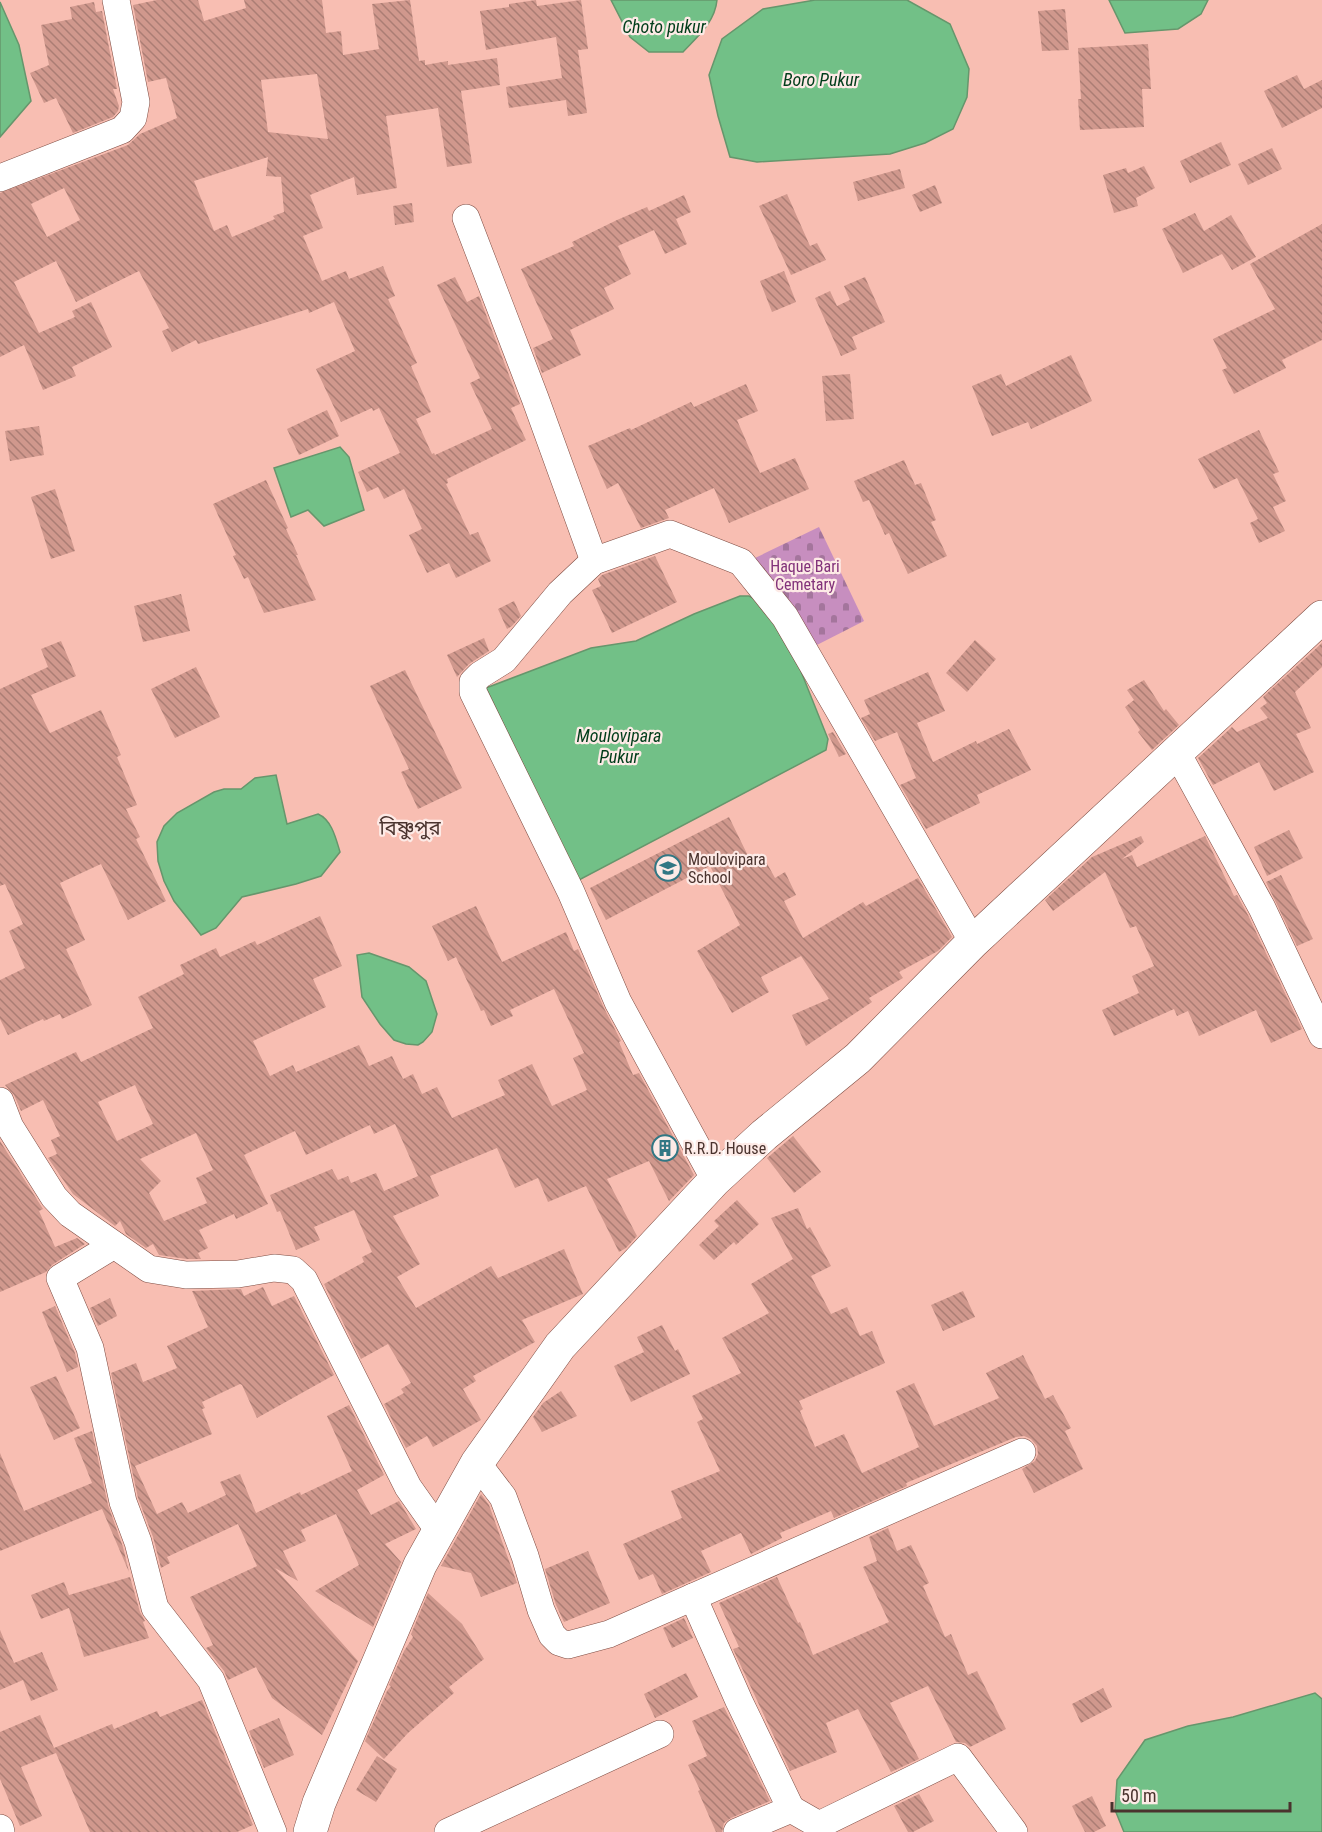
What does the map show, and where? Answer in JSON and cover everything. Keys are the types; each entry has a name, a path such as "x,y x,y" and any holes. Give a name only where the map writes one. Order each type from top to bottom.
{"street":[{"path":"0,178 122,130 133,118 136,102 116,0"},
{"path":"466,218 594,561"},
{"path":"715,1180 618,1002 571,892 473,692 473,682 504,660 560,593 594,561 670,534 741,562 785,616 973,942"},
{"path":"310,1832 319,1803 420,1565 477,1463 560,1346 715,1180 764,1135 858,1058 973,942 1322,617"},
{"path":"1176,752 1262,908 1322,1035"},
{"path":"0,1101 5,1130 54,1197 70,1214 149,1269 186,1275 238,1274 274,1268 293,1270 304,1280 408,1487 439,1531"},
{"path":"114,1245 60,1278 90,1348 123,1502 138,1542 155,1608 211,1680 273,1832"},
{"path":"477,1463 503,1497 525,1556 541,1610 552,1635 559,1642 568,1645 609,1634 1022,1452"},
{"path":"693,1597 739,1701 791,1809 819,1825 958,1757 1014,1832"},
{"path":"448,1832 660,1734"},
{"path":"737,1832 791,1809"}],"green space":[{"name":"Haque Bari Cemetary","path":"819,527 864,621 811,648 755,558"}],"water":[{"name":"Choto pukur","path":"611,0 717,0 709,22 683,52 649,52 630,37"},
{"name":"Boro Pukur","path":"815,0 907,0 950,24 969,69 967,97 953,129 925,143 890,154 757,162 730,157 709,75 722,39 763,9"},
{"path":"1109,0 1208,0 1201,14 1178,29 1125,33"},
{"path":"0,2 19,45 31,101 0,137"},
{"path":"340,447 349,457 364,510 324,526 308,510 291,517 274,468"},
{"name":"Moulovipara Pukur","path":"740,596 749,596 761,602 800,669 828,739 826,750 579,880 486,688 591,648 636,641"},
{"path":"276,775 287,824 318,814 330,825 340,852 321,876 242,897 216,928 201,935 174,901 164,881 158,861 157,842 164,826 177,813 214,792 224,789 241,789 255,778"},
{"path":"369,953 409,967 426,981 437,1014 432,1032 418,1045 394,1040 362,997 357,955"},
{"path":"1315,1693 1322,1699 1322,1832 1124,1832 1115,1810 1117,1780 1145,1740 1188,1726 1233,1717"}],"building":[{"path":"157,0 198,0 204,21 246,8 244,0 322,0 326,33 341,31 343,55 379,49 372,4 410,0 419,61 425,60 425,65 448,61 448,65 497,58 500,85 461,91 472,163 447,167 438,108 386,116 397,188 357,195 354,177 310,195 323,228 303,236 322,281 346,271 349,279 383,266 395,296 388,299 417,363 411,366 431,412 416,419 432,454 435,455 492,429 470,383 480,378 437,285 455,277 467,302 479,296 520,404 511,408 526,440 447,479 446,484 470,535 478,532 491,561 456,578 449,563 427,573 409,535 422,529 404,489 384,499 378,487 367,492 358,472 400,453 379,408 373,411 372,408 341,422 316,369 355,351 334,302 309,313 308,309 198,344 196,340 172,352 162,331 169,328 139,271 76,302 56,261 14,282 39,333 75,317 72,311 91,302 112,347 72,367 76,376 43,390 24,345 0,357 0,193 128,145 140,134 177,118 166,78 148,82 133,5","holes":["317,74 328,139 268,132 261,80","268,157 266,176 281,177 284,212 273,216 275,219 232,237 227,225 214,231 194,181","64,188 80,220 47,237 31,204"]},
{"path":"536,0 537,6 581,0 588,49 578,50 587,113 568,116 566,100 509,108 506,87 562,78 556,37 486,50 480,11"},
{"path":"94,2 96,12 102,11 117,89 113,89 119,106 113,117 73,133 56,98 44,103 30,73 49,65 41,25 72,19 70,7"},
{"path":"1065,9 1069,50 1042,51 1038,11"},
{"path":"1148,44 1151,89 1142,89 1144,127 1080,130 1078,48"},
{"path":"1297,75 1304,89 1322,80 1322,108 1282,128 1264,91"},
{"path":"1221,142 1231,165 1190,183 1180,161"},
{"path":"1272,148 1282,169 1248,185 1238,164"},
{"path":"1144,166 1155,188 1136,198 1138,206 1114,213 1103,175 1126,168 1128,173"},
{"path":"900,169 905,188 858,201 853,182"},
{"path":"935,185 942,203 920,212 912,195"},
{"path":"787,194 810,246 817,243 826,260 791,275 759,206"},
{"path":"684,195 691,212 676,219 687,244 665,254 654,230 618,246 631,274 604,288 614,309 570,330 581,355 542,373 533,348 553,339 521,269 574,246 572,242 617,220 647,207 649,211"},
{"path":"412,203 414,222 395,225 393,206"},
{"path":"1195,213 1204,231 1231,215 1256,257 1232,270 1222,254 1183,273 1162,229"},
{"path":"1322,224 1322,340 1282,360 1286,368 1234,394 1222,370 1227,368 1213,339 1275,309 1250,264"},
{"path":"784,271 796,302 772,312 760,281"},
{"path":"865,277 885,322 852,337 857,349 841,356 815,298 830,291 837,306 850,300 844,286"},
{"path":"1071,355 1092,401 1031,429 1028,422 992,436 972,386 1001,374 1006,386"},
{"path":"850,374 854,419 826,421 822,376"},
{"path":"746,384 758,411 737,420 760,473 795,458 809,489 729,523 714,488 665,510 669,518 641,528 618,483 607,489 588,446 630,428 631,430 691,402 694,407"},
{"path":"327,410 339,436 299,455 287,429"},
{"path":"39,426 44,455 10,461 5,431"},
{"path":"1259,430 1279,472 1273,474 1286,501 1273,507 1285,531 1259,543 1250,523 1258,519 1237,478 1214,489 1198,459"},
{"path":"904,460 915,485 921,483 936,520 931,522 947,556 908,574 889,533 885,535 869,500 863,502 854,481"},
{"path":"266,480 288,528 286,529 298,555 296,555 316,600 264,613 248,577 244,579 233,556 236,555 213,504"},
{"path":"55,489 75,551 51,559 31,497"},
{"path":"655,556 677,602 612,633 592,590 601,586 598,579 602,575"},
{"path":"181,594 190,631 143,642 134,606"},
{"path":"514,601 521,616 507,629 498,609"},
{"path":"484,638 489,651 469,664 457,677 447,655"},
{"path":"975,640 996,659 967,692 946,673"},
{"path":"61,641 76,676 31,695 50,733 101,710 121,755 117,757 137,805 126,809 140,837 136,839 166,901 128,920 101,864 60,883 85,940 66,949 92,1005 62,1019 60,1014 44,1021 43,1019 8,1035 0,1019 0,980 25,968 9,931 23,924 5,884 0,886 0,689 48,667 41,649"},
{"path":"1322,643 1322,667 1295,692 1311,728 1296,734 1314,772 1274,791 1259,762 1213,785 1198,758 1232,727 1237,732 1268,718 1260,708 1267,703 1263,697"},
{"path":"196,667 220,717 175,738 151,689"},
{"path":"405,670 462,788 418,809 401,772 409,769 370,686"},
{"path":"928,672 945,711 917,723 933,762 976,741 977,744 1009,729 1031,770 977,795 980,803 926,829 900,785 916,778 897,732 875,741 861,718 870,714 864,700"},
{"path":"1144,680 1164,711 1166,709 1179,725 1152,750 1138,732 1140,730 1125,707 1134,700 1127,690"},
{"path":"833,732 846,754 839,757 828,734"},
{"path":"729,817 752,864 764,858 775,878 785,872 796,895 784,901 803,938 863,902 866,906 918,878 952,937 938,951 899,972 903,978 869,998 872,1002 806,1046 792,1015 829,999 801,956 761,977 769,992 732,1013 697,951 740,925 710,866 606,920 590,888"},
{"path":"1289,830 1303,858 1267,876 1254,847"},
{"path":"1141,836 1144,842 1122,859 1132,855 1137,867 1205,836 1234,896 1237,895 1248,915 1302,1029 1271,1043 1256,1010 1199,1036 1188,1011 1177,1016 1174,1009 1114,1036 1102,1010 1139,993 1132,976 1154,966 1136,926 1130,928 1105,872 1053,911 1045,900 1092,857"},
{"path":"1281,875 1313,939 1297,946 1266,882"},
{"path":"476,906 502,962 566,932 574,951 578,949 621,1041 619,1042 633,1075 639,1073 694,1175 669,1201 649,1161 607,1179 637,1236 619,1252 586,1186 548,1202 538,1178 515,1188 497,1148 430,1176 439,1196 393,1216 420,1264 397,1277 416,1308 491,1266 498,1278 564,1249 583,1294 522,1320 535,1342 473,1376 476,1381 463,1389 481,1420 433,1447 427,1436 406,1448 384,1404 404,1393 401,1389 411,1383 388,1344 361,1359 324,1284 364,1262 362,1257 372,1252 354,1210 314,1227 320,1240 296,1250 280,1211 277,1212 270,1195 332,1169 338,1180 348,1176 351,1183 376,1173 384,1191 418,1176 395,1124 374,1134 370,1125 306,1155 295,1131 244,1155 268,1204 236,1219 234,1214 199,1230 208,1248 198,1253 201,1259 187,1259 159,1255 153,1244 146,1248 126,1234 120,1221 115,1226 73,1194 48,1158 57,1154 51,1140 60,1136 43,1100 21,1111 14,1095 5,1085 76,1052 81,1062 153,1028 138,997 184,974 180,965 216,948 220,957 255,941 257,945 320,916 342,966 313,979 326,1007 253,1041 270,1076 293,1065 296,1072 359,1045 369,1066 392,1056 403,1079 413,1074 422,1094 437,1087 452,1118 505,1095 498,1080 532,1064 552,1106 587,1090 573,1058 584,1053 554,989 510,1010 513,1016 491,1026 484,1010 481,1011 456,957 448,961 432,926","holes":["135,1085 153,1124 117,1141 98,1102","196,1133 213,1170 196,1178 207,1203 164,1221 149,1193 161,1181 140,1159"]},
{"path":"793,1136 821,1172 794,1193 767,1158"},
{"path":"0,1141 43,1209 39,1211 55,1247 77,1238 85,1244 52,1265 46,1272 0,1292"},
{"path":"737,1200 759,1224 736,1245 734,1242 714,1260 699,1245 719,1226 714,1221"},
{"path":"798,1208 807,1229 810,1227 831,1266 811,1276 831,1314 847,1307 860,1336 872,1331 885,1363 799,1401 803,1409 800,1411 815,1447 844,1434 862,1473 919,1447 896,1391 914,1383 934,1426 999,1398 986,1373 1023,1355 1045,1399 1053,1395 1071,1428 1065,1431 1083,1469 1034,1493 1022,1469 1035,1461 1038,1454 1037,1446 1031,1439 1024,1436 1016,1437 906,1483 907,1486 834,1518 831,1511 780,1533 782,1538 751,1554 741,1533 701,1551 711,1572 662,1594 653,1574 639,1580 623,1544 682,1518 671,1491 720,1471 697,1422 703,1419 692,1396 741,1373 722,1338 769,1313 751,1284 793,1259 771,1218"},
{"path":"263,1287 272,1306 294,1296 334,1375 257,1418 240,1384 202,1402 205,1408 202,1409 212,1434 135,1466 157,1514 182,1502 188,1513 226,1495 220,1482 240,1474 256,1513 352,1471 327,1416 349,1405 384,1475 357,1490 371,1515 399,1501 416,1529 385,1544 401,1562 373,1627 315,1591 359,1565 336,1514 301,1530 306,1541 283,1551 298,1581 275,1568 358,1661 322,1735 272,1698 256,1667 228,1680 224,1671 206,1648 213,1645 190,1597 257,1566 238,1524 167,1557 170,1563 161,1568 153,1537 138,1498 111,1373 136,1363 143,1382 177,1368 167,1346 208,1327 192,1291 241,1289 244,1296"},
{"path":"963,1291 975,1317 943,1331 931,1305"},
{"path":"110,1298 117,1316 98,1326 90,1308"},
{"path":"55,1306 75,1353 78,1367 67,1372 42,1312"},
{"path":"662,1325 675,1351 678,1349 690,1374 631,1402 614,1366 644,1352 637,1337"},
{"path":"56,1376 80,1428 54,1440 30,1387"},
{"path":"561,1391 577,1416 542,1432 533,1417 543,1403"},
{"path":"92,1431 108,1505 129,1572 102,1509 0,1551 0,1453 24,1511 92,1483 74,1438"},
{"path":"481,1494 489,1505 517,1583 481,1597 471,1573 441,1566"},
{"path":"888,1528 897,1551 911,1545 929,1583 923,1586 945,1637 951,1634 968,1675 977,1671 1006,1729 970,1747 965,1743 956,1742 928,1686 890,1703 919,1759 891,1772 858,1709 826,1723 837,1752 790,1771 733,1649 739,1647 719,1603 777,1577 798,1623 800,1622 813,1655 889,1622 863,1567 877,1561 869,1537"},
{"path":"588,1551 610,1603 564,1622 545,1569"},
{"path":"130,1577 149,1638 84,1657 69,1608 41,1619 31,1595 64,1582 69,1595"},
{"path":"428,1593 462,1624 484,1659 449,1687 454,1693 408,1733 384,1759 365,1741 391,1686 389,1685 404,1651 413,1637 411,1634"},
{"path":"684,1618 693,1638 672,1648 663,1628"},
{"path":"0,1630 14,1663 42,1652 58,1690 31,1701 23,1680 0,1690"},
{"path":"686,1673 698,1697 655,1718 644,1694"},
{"path":"1103,1688 1112,1707 1081,1723 1072,1704"},
{"path":"202,1700 253,1825 237,1832 90,1832 56,1753 21,1767 42,1816 20,1826 0,1779 0,1732 40,1715 54,1748 112,1724 114,1729 157,1711 160,1717"},
{"path":"724,1707 770,1801 731,1818 724,1823 722,1832 716,1832 688,1765 707,1756 692,1721"},
{"path":"279,1718 294,1755 264,1768 249,1731"},
{"path":"377,1756 397,1769 376,1802 356,1790"},
{"path":"919,1794 934,1821 913,1832 908,1832 894,1806"},
{"path":"1092,1796 1106,1826 1094,1832 1085,1832 1072,1806"}],"place":[{"name":"Moulovipara School","path":"668,868"},
{"name":"R.R.D. House","path":"665,1148"}],"district":[{"name":"বিষ্ণুপুর","path":"410,828"}]}
